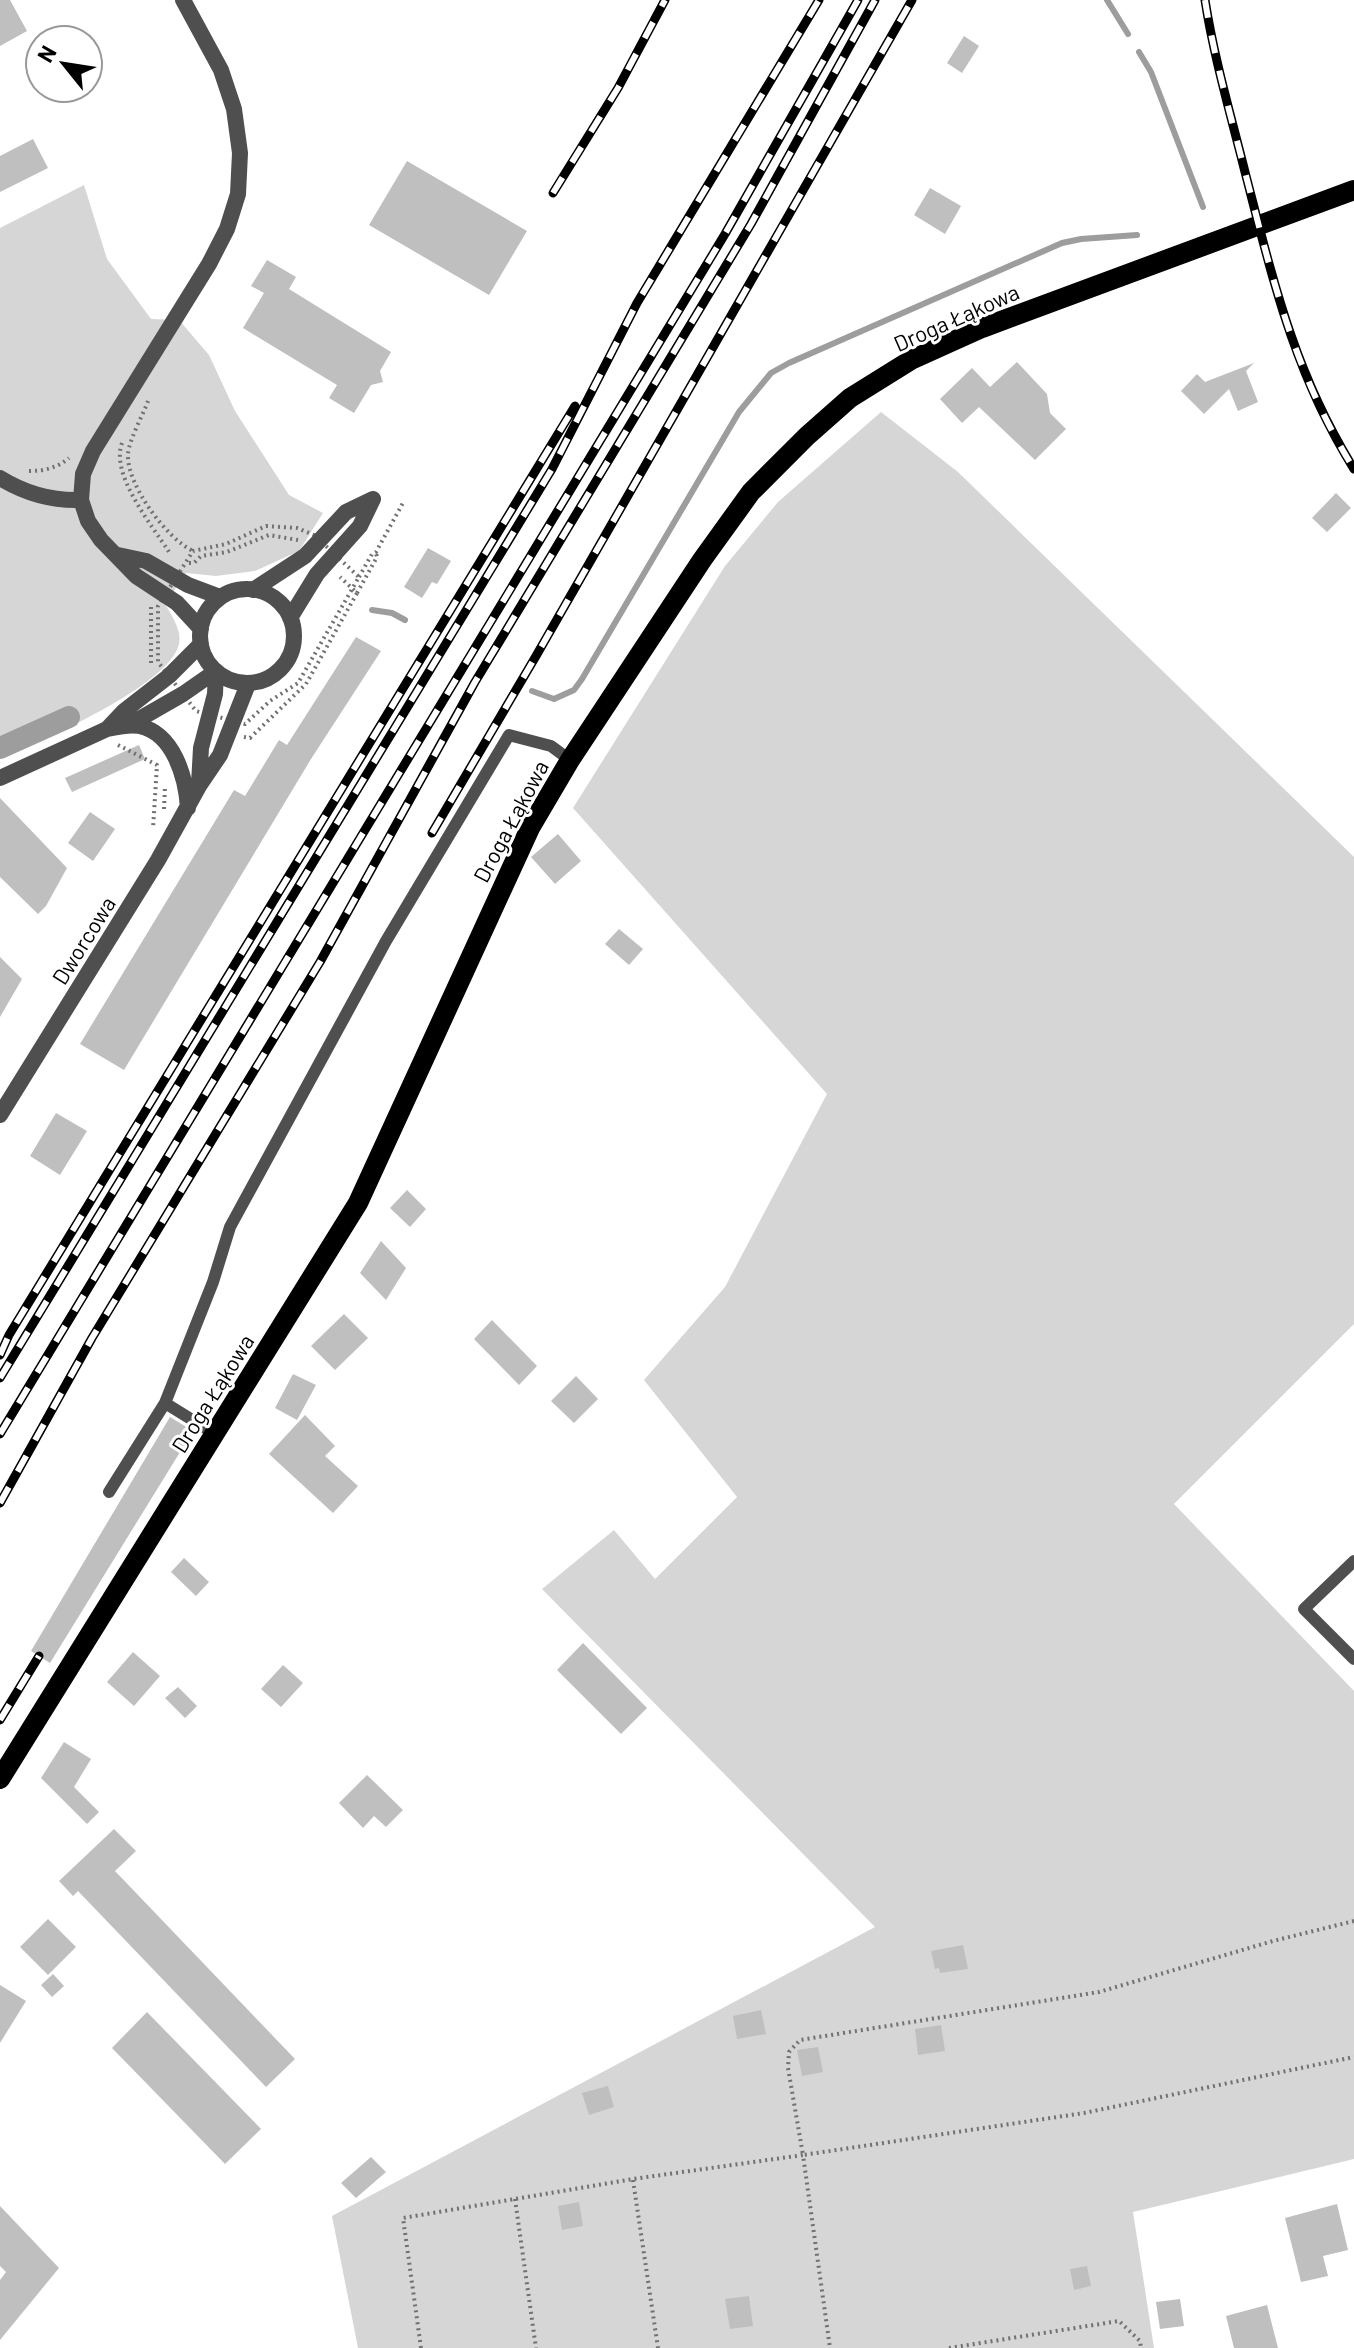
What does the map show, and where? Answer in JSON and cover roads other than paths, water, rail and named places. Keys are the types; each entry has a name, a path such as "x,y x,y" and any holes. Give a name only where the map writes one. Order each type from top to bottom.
{"main road":[{"name":"Droga Łąkowa","path":"0,1779 358,1203 530,828 570,760 702,560 751,492 850,398 911,360 982,328 1354,190"}],"street":[{"path":"109,735 124,711 169,676 201,636 209,608 220,597 234,591 253,590 277,599 294,626 295,643 290,658 280,671 266,680 248,684 234,682 216,671 209,664 201,636 177,603 136,576 101,540 88,521 81,500 83,474 93,451 209,264 227,229 238,194 240,153 234,109 221,70 183,0"},
{"path":"0,478 35,495 81,500"},
{"path":"253,590 305,556 346,512 373,499 360,526 317,574 290,618"},
{"path":"118,555 146,561 220,597"},
{"path":"0,778 109,735 183,694 216,671"},
{"name":"Dworcowa","path":"199,786 201,748 215,694 216,671"},
{"name":"Dworcowa","path":"0,1115 220,755 248,684"},
{"path":"129,725 152,732 169,748 181,768 188,809"}],"lane":[{"path":"109,1492 165,1403 213,1282 230,1227 386,941 509,735 551,746 570,760"},
{"path":"165,1403 215,1434"},
{"path":"1354,1561 1304,1609 1354,1659"}],"waterway":[{"path":"1107,0 1128,34"},
{"path":"1139,52 1151,72 1203,207"},
{"path":"532,691 554,699 574,690 739,412 771,373 1062,243 1137,235"},
{"path":"372,610 392,613 405,620"},
{"path":"0,748 69,717"}],"railway":[{"path":"553,193 618,88 665,0"},
{"path":"0,1378 552,469 637,303 819,0"},
{"path":"0,1434 725,234 858,0"},
{"path":"0,1503 92,1338 320,962 475,682 751,224 875,0"},
{"path":"432,833 912,0"},
{"path":"1205,0 1265,250 1288,325 1316,397 1354,469"},
{"path":"0,1355 9,1335 575,406"},
{"path":"0,1720 39,1656"}]}
